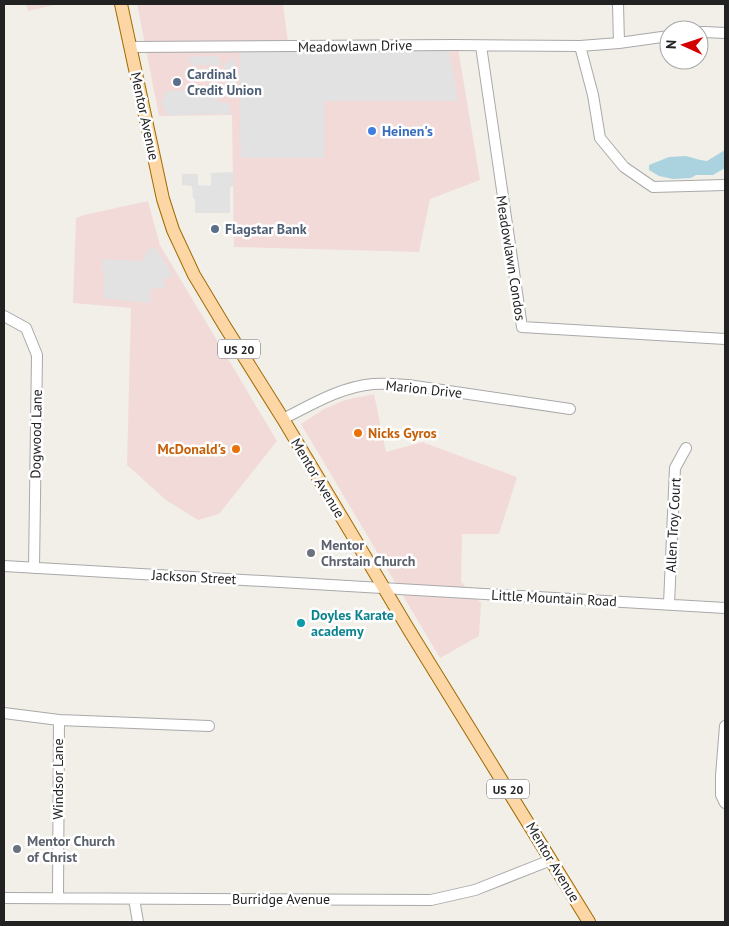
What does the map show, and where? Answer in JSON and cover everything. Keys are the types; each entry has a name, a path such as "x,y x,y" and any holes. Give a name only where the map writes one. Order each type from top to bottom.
{"main road":[{"name":"Mentor Avenue","path":"121,4 163,200 173,230 194,275 589,922"}],"street":[{"path":"618,4 619,43"},
{"path":"709,32 725,33"},
{"name":"Meadowlawn Drive","path":"130,47 580,46 659,37"},
{"name":"Meadowlawn Condos","path":"481,46 522,327 725,339"},
{"path":"580,46 593,95 600,138 624,168 653,187 725,186"},
{"name":"Dogwood Lane","path":"4,316 26,328 37,354 34,568"},
{"name":"Marion Drive","path":"283,419 339,392 360,386 380,384 408,385 570,409"},
{"name":"Allen Troy Court","path":"669,604 675,468 686,448"},
{"name":"Jackson Street","path":"4,566 384,588"},
{"name":"Little Mountain Road","path":"384,588 725,608"},
{"name":"Windsor Lane","path":"4,713 59,720 209,726"},
{"name":"Windsor Lane","path":"58,898 59,720"},
{"path":"725,726 721,776 721,795 725,803"},
{"name":"Burridge Avenue","path":"4,898 432,900 475,890 551,860"},
{"path":"134,899 138,922"}],"shaded area":[{"path":"26,4 59,4 28,11"},
{"path":"137,4 283,4 288,42 457,42 480,180 430,199 419,252 234,247 232,115 159,116"},
{"path":"448,45 458,101 324,101 324,158 241,158 239,47"},
{"path":"217,56 222,65 192,65 187,57"},
{"path":"234,57 235,93 226,97 226,70 223,66"},
{"path":"165,91 217,91 217,102 228,103 231,114 167,115 161,101 164,101"},
{"path":"233,172 233,186 230,187 230,213 195,213 195,199 193,198 192,186 182,185 182,174 198,174 198,185 211,186 211,173"},
{"path":"148,201 160,245 277,441 219,514 198,520 166,500 127,465 131,308 73,303 76,218"},
{"path":"155,247 173,275 162,281 167,287 151,289 150,303 103,298 105,273 102,272 102,259 142,261 148,250"},
{"path":"374,394 386,452 422,442 517,477 499,534 462,534 461,582 481,603 479,636 440,658 301,424 324,409 345,400"}],"water":[{"path":"725,150 725,168 713,175 696,175 691,178 673,179 659,176 649,170 649,165 669,157 686,156 707,161"}],"place":[{"name":"Cardinal Credit Union","path":"177,82"},
{"name":"Heinen's","path":"372,131"},
{"name":"Flagstar Bank","path":"215,229"},
{"name":"Nicks Gyros","path":"358,433"},
{"name":"McDonald's","path":"236,449"},
{"name":"Mentor Chrstain Church","path":"311,553"},
{"name":"Doyles Karate academy","path":"301,623"},
{"name":"Mentor Church of Christ","path":"17,849"}]}
